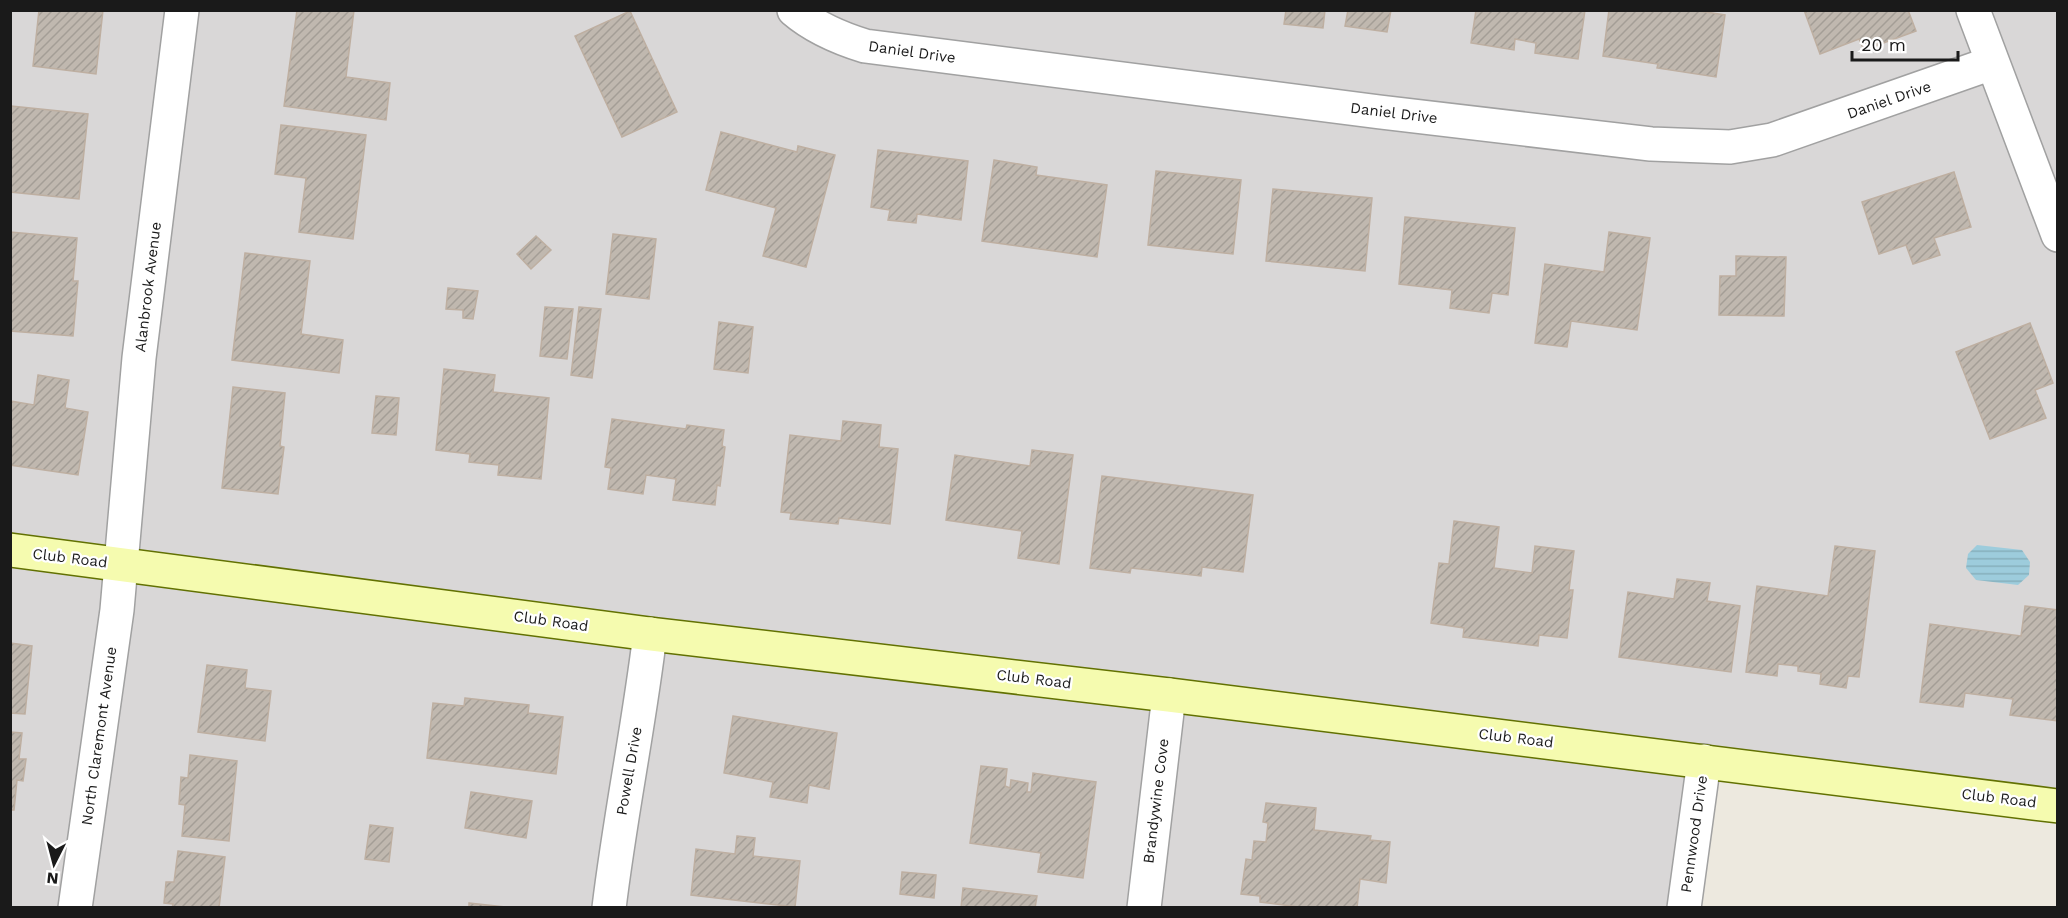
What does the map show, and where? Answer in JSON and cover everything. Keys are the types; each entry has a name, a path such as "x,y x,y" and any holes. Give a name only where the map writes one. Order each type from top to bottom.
{"street":[{"name":"Alanbrook Avenue","path":"122,564 139,358 182,10"},
{"name":"Daniel Drive","path":"794,10 807,21 840,39 865,46 1651,144 1730,147 1772,140 1992,63"},
{"path":"1973,10 2058,235"},
{"name":"Club Road","path":"10,550 650,634 1169,695 2058,806"},
{"name":"North Claremont Avenue","path":"75,908 122,564"},
{"name":"Powell Drive","path":"609,908 616,843 644,686 650,634"},
{"name":"Brandywine Cove","path":"1144,908 1169,695"},
{"name":"Pennwood Drive","path":"1684,908 1704,761"}],"shaded area":[{"path":"10,11 2057,11 2057,806 1704,762 1685,907 11,907"}],"water":[{"path":"1977,545 2022,550 2030,562 2029,575 2018,585 1976,580 1966,568 1968,554"}],"building":[{"path":"39,10 103,10 96,74 33,66"},
{"path":"297,10 354,10 346,77 390,83 386,120 284,106"},
{"path":"1286,10 1325,10 1323,28 1284,24"},
{"path":"1348,10 1391,10 1387,32 1345,26"},
{"path":"1476,10 1585,10 1578,59 1535,53 1536,43 1515,39 1514,50 1471,43"},
{"path":"1609,10 1693,10 1725,15 1716,77 1657,68 1658,64 1603,56"},
{"path":"1804,10 1908,10 1916,31 1864,50 1859,39 1820,54"},
{"path":"630,11 677,112 622,137 575,36"},
{"path":"11,106 88,114 79,199 10,192"},
{"path":"281,125 366,135 353,239 299,232 306,178 275,174"},
{"path":"721,132 797,152 798,146 835,155 806,267 763,256 776,208 706,190"},
{"path":"878,150 968,161 961,220 917,214 916,223 888,220 890,210 871,207"},
{"path":"994,160 1037,167 1036,175 1107,185 1097,257 982,241"},
{"path":"1156,171 1241,180 1233,254 1148,245"},
{"path":"1954,172 1971,227 1934,238 1940,255 1913,264 1906,245 1879,254 1862,202"},
{"path":"1273,189 1372,198 1365,271 1266,261"},
{"path":"1405,217 1515,228 1508,295 1492,293 1489,313 1450,308 1452,290 1399,284"},
{"path":"10,232 77,238 73,281 78,281 73,336 10,331"},
{"path":"1609,232 1650,238 1637,330 1571,321 1567,347 1535,343 1545,264 1604,272"},
{"path":"613,234 656,239 649,299 606,294"},
{"path":"536,236 551,250 531,269 517,254"},
{"path":"245,253 310,261 301,334 343,340 339,373 232,360"},
{"path":"1736,256 1786,257 1784,316 1719,315 1720,276 1736,276"},
{"path":"448,288 478,291 473,319 463,318 463,310 446,309"},
{"path":"545,307 573,309 567,359 540,356"},
{"path":"579,307 601,309 592,378 571,375"},
{"path":"719,322 753,327 748,373 714,369"},
{"path":"2030,323 2053,383 2035,390 2046,418 1990,439 1956,352"},
{"path":"444,369 495,375 493,392 549,398 541,479 498,475 499,465 469,462 470,454 436,450"},
{"path":"38,375 69,380 65,408 88,412 78,475 10,465 10,401 34,405"},
{"path":"233,387 285,393 280,446 284,447 278,494 222,488"},
{"path":"376,396 399,398 396,435 372,433"},
{"path":"612,419 686,429 687,425 724,430 722,446 725,447 715,505 673,500 676,479 646,475 643,494 608,489 611,468 605,467"},
{"path":"843,421 881,425 879,447 898,449 890,524 839,518 838,524 790,519 791,513 781,512 790,435 841,441"},
{"path":"1032,450 1073,455 1059,564 1018,558 1022,531 946,520 955,455 1030,466"},
{"path":"1102,476 1253,495 1243,572 1202,567 1201,576 1131,568 1130,573 1090,568"},
{"path":"1454,521 1499,527 1494,568 1532,573 1535,546 1574,551 1569,590 1573,590 1567,638 1539,635 1538,646 1463,637 1464,628 1431,623 1439,563 1449,564"},
{"path":"1835,546 1875,551 1859,677 1848,676 1846,688 1820,684 1821,674 1798,671 1798,666 1778,664 1777,676 1746,672 1757,586 1828,596"},
{"path":"1677,579 1710,583 1707,601 1740,606 1731,672 1619,657 1628,592 1674,599"},
{"path":"2025,606 2058,610 2058,721 2010,715 2013,699 1965,693 1963,707 1920,702 1930,624 2021,636"},
{"path":"10,643 32,646 25,714 10,713"},
{"path":"207,665 247,670 245,688 271,691 265,741 198,732"},
{"path":"465,698 529,705 528,713 563,717 556,774 427,758 433,703 464,706"},
{"path":"733,716 837,733 829,789 809,785 807,803 770,797 773,782 724,773"},
{"path":"10,732 22,733 19,759 26,759 23,781 17,780 14,810 10,810"},
{"path":"190,755 237,761 229,841 182,836 185,805 179,804 181,777 188,778"},
{"path":"981,766 1007,769 1005,786 1010,788 1011,780 1028,783 1027,792 1031,792 1033,773 1096,782 1083,878 1038,872 1041,853 970,843"},
{"path":"471,792 532,801 526,838 465,828"},
{"path":"1266,803 1316,808 1314,830 1371,836 1370,840 1390,842 1386,883 1360,879 1357,908 1306,908 1260,902 1260,896 1241,894 1246,859 1252,860 1254,841 1266,842 1268,823 1263,822"},
{"path":"370,825 393,828 389,862 365,859"},
{"path":"737,836 755,838 753,856 800,861 795,907 691,895 696,849 735,854"},
{"path":"178,851 225,857 219,908 172,908 173,904 164,903 166,882 174,882"},
{"path":"902,872 936,875 934,898 900,894"},
{"path":"963,888 1037,896 1035,908 961,908"},
{"path":"469,903 514,908 469,908"}]}
